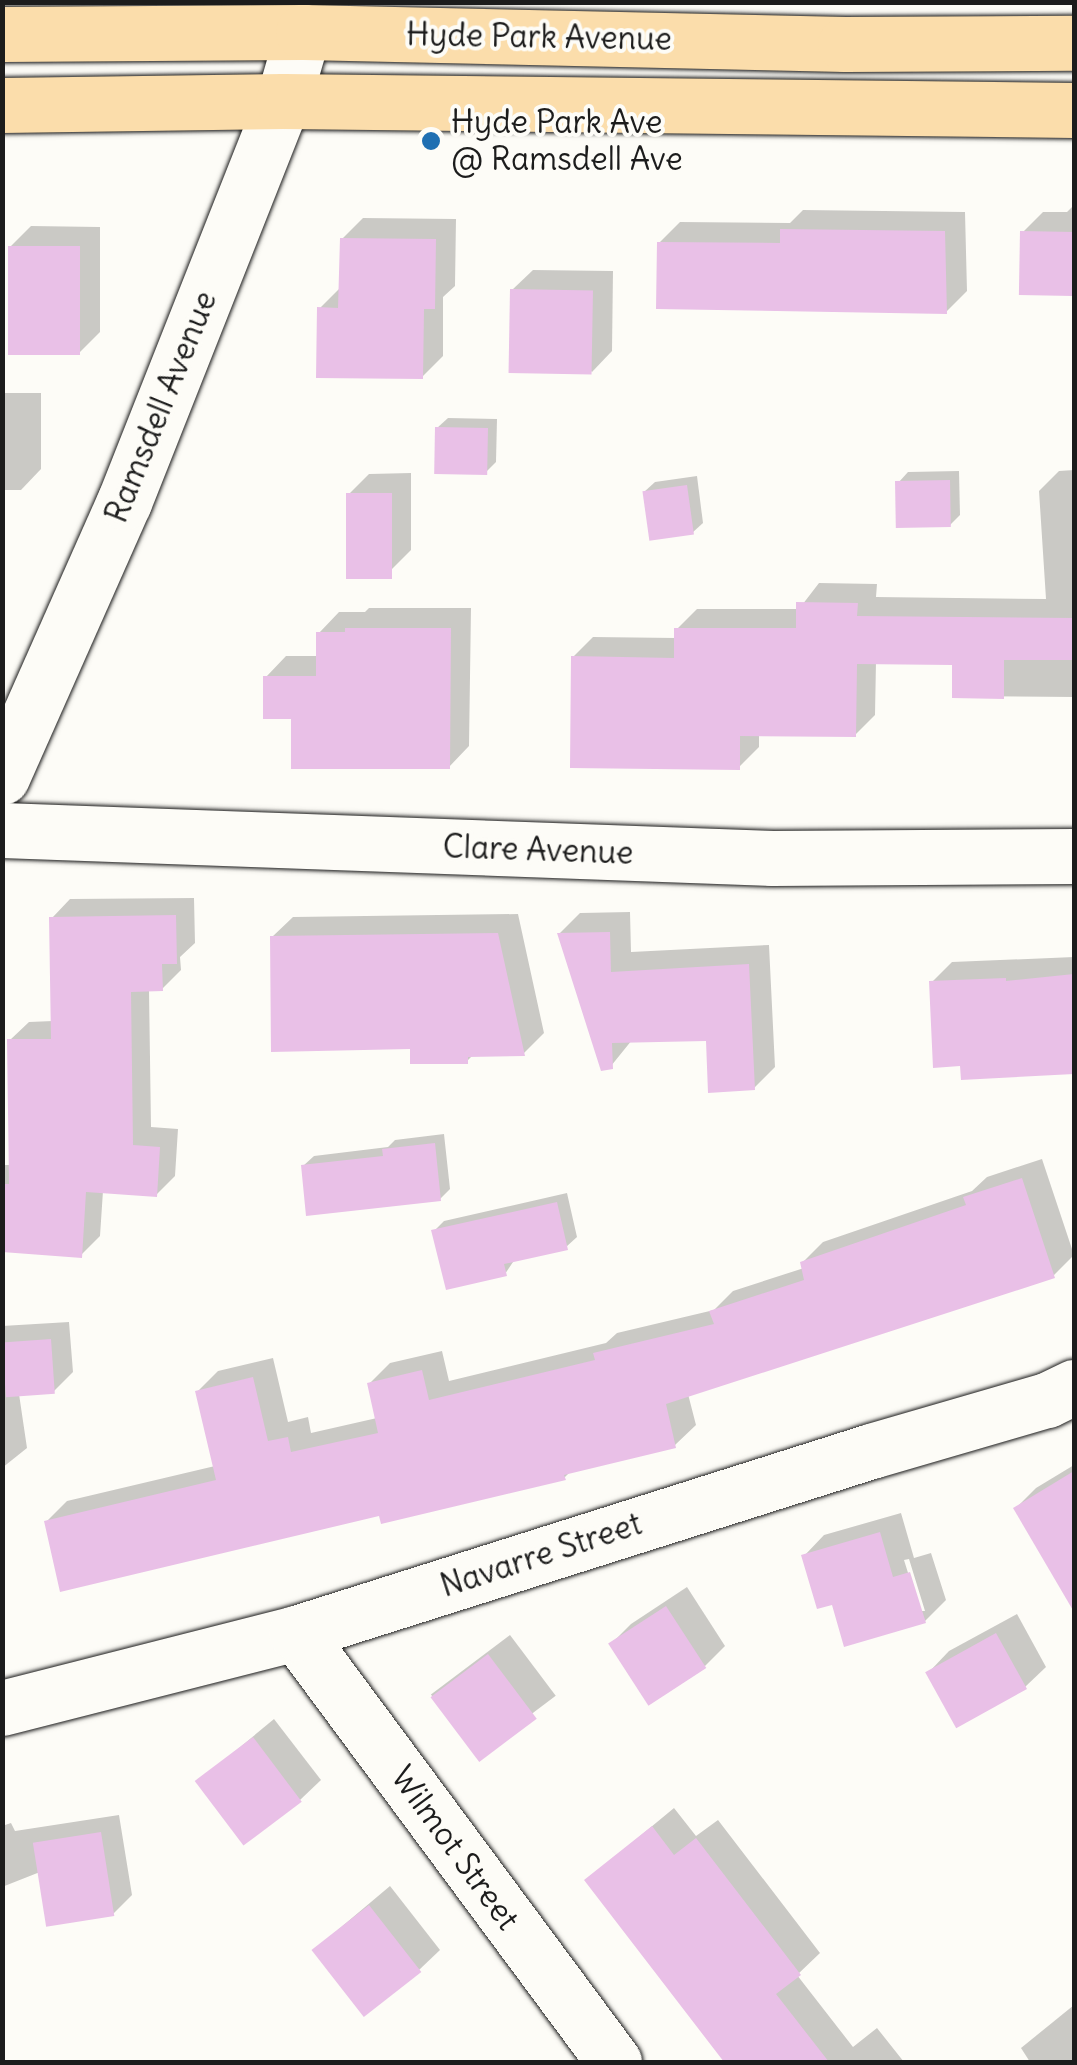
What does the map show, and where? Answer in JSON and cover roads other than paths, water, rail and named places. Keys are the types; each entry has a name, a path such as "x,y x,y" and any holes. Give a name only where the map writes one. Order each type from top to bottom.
{"main road":[{"name":"Hyde Park Avenue","path":"2,34 303,32 845,44 1074,44"},
{"name":"Hyde Park Avenue","path":"2,105 284,102 1074,110"}],"street":[{"name":"Ramsdell Avenue","path":"2,777 124,502 284,102 303,32"},
{"name":"Clare Avenue","path":"2,830 772,858 1074,856"},
{"name":"Navarre Street","path":"2,1708 296,1633 871,1451 1047,1400 1074,1387"},
{"name":"Wilmot Street","path":"296,1633 614,2062"}],"place":[{"name":"Hyde Park Ave @ Ramsdell Ave","path":"431,141"}]}
